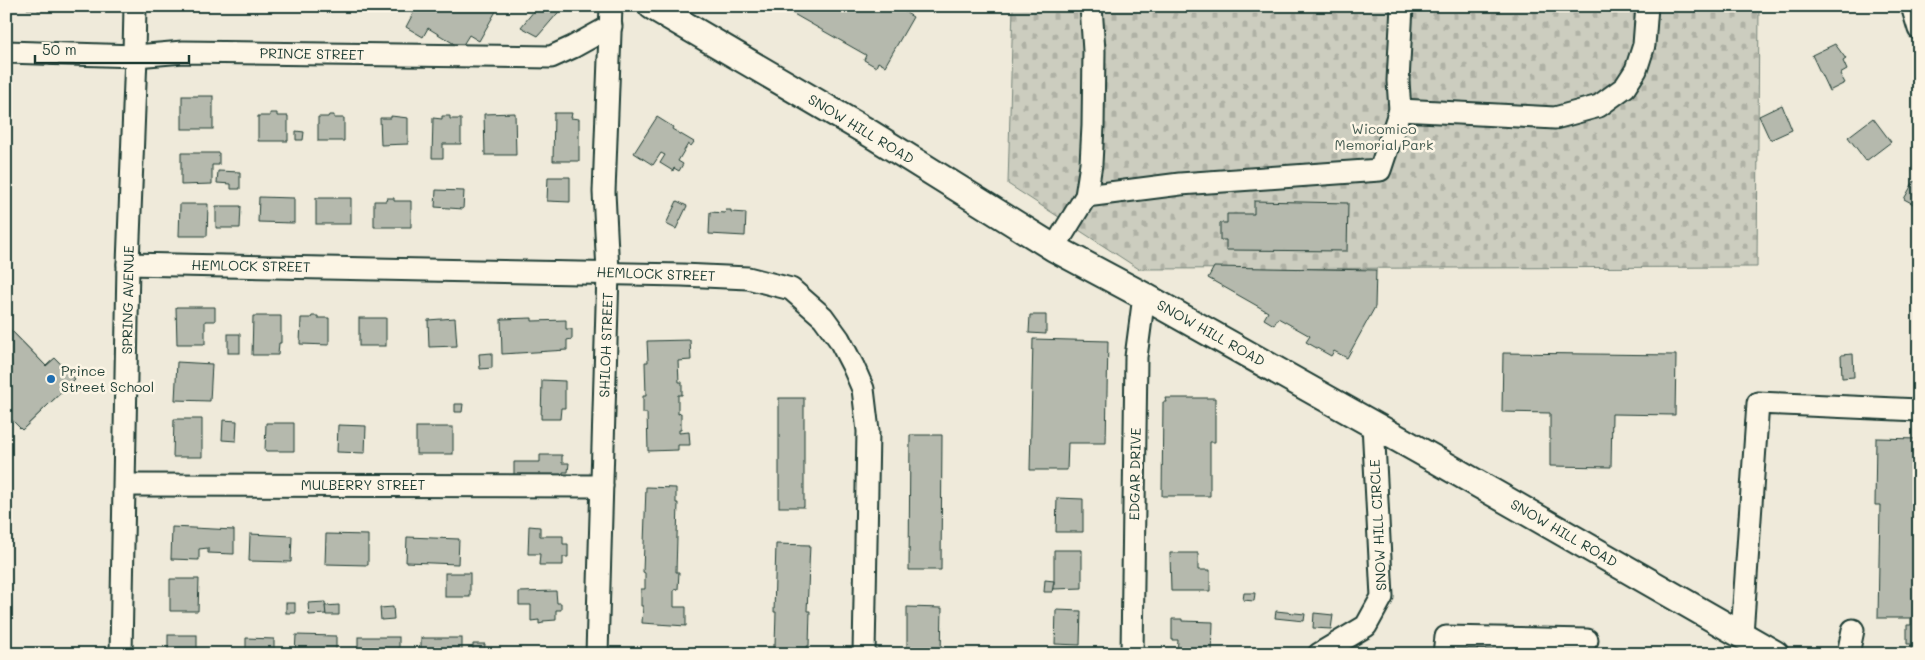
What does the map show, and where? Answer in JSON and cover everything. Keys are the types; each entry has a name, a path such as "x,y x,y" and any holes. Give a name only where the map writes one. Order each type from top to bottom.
{"main road":[{"name":"SNOW HILL ROAD","path":"652,6 871,134 1054,248 1373,424 1775,654"}],"street":[{"name":"SPRING AVENUE","path":"121,654 128,264 136,56 134,54 135,6"},
{"path":"1054,248 1086,196 1091,164 1094,126 1094,51 1091,6"},
{"path":"1086,196 1180,184 1380,170 1400,110 1398,81 1402,6"},
{"path":"1400,110 1555,118 1599,106 1625,87 1636,70 1644,45 1647,6"},
{"path":"1912,6 1919,29"},
{"name":"PRINCE STREET","path":"6,52 136,56 183,52 551,57 573,47 611,16"},
{"name":"SHILOH STREET","path":"597,654 608,272 604,192 611,16"},
{"name":"HEMLOCK STREET","path":"128,264 608,272 748,278 791,289 823,317 840,339 863,389 868,431 864,654"},
{"name":"EDGAR DRIVE","path":"1132,654 1136,357 1144,296"},
{"path":"1742,634 1758,403 1919,410"},
{"name":"SNOW HILL CIRCLE","path":"1319,654 1366,626 1382,597 1373,424"},
{"name":"MULBERRY STREET","path":"125,485 602,486"},
{"path":"1848,654 1853,630"},
{"path":"1444,654 1446,637 1587,640"}],"green space":[{"name":"Wicomico Memorial Park","path":"1013,6 1759,6 1757,267 1139,269 1008,184"}],"building":[{"path":"27,6 55,6 55,9 38,11 38,9 27,9"},
{"path":"75,6 97,6 97,9 75,9"},
{"path":"417,6 499,6 479,41 469,35 461,48 428,28 423,37 406,27"},
{"path":"538,6 563,7 538,36 521,27"},
{"path":"784,6 895,6 913,17 885,66 878,62 876,67 864,60 866,55 783,8"},
{"path":"1835,44 1846,59 1843,61 1847,70 1840,74 1845,83 1829,91 1812,55"},
{"path":"182,96 213,96 213,129 182,129"},
{"path":"1782,105 1792,130 1770,140 1759,116"},
{"path":"270,113 277,113 277,116 288,116 288,141 258,141 258,116 270,116"},
{"path":"515,113 516,155 485,155 484,114"},
{"path":"554,113 572,113 571,118 579,119 579,161 553,161"},
{"path":"329,115 334,115 334,118 344,118 344,141 318,141 318,117 328,117"},
{"path":"391,116 408,118 408,144 381,145 380,118 391,118"},
{"path":"442,116 450,116 450,119 461,119 461,144 443,144 443,158 432,158 433,118 442,119"},
{"path":"657,117 673,127 672,129 694,142 691,146 688,144 678,161 683,164 679,171 674,168 673,171 660,163 665,155 661,153 653,165 634,153"},
{"path":"1873,118 1891,142 1866,161 1848,137"},
{"path":"296,131 304,132 303,140 296,140"},
{"path":"181,153 219,153 219,165 212,165 212,184 181,185"},
{"path":"218,171 240,172 240,189 231,189 231,184 217,183"},
{"path":"548,177 570,177 570,202 547,201"},
{"path":"1914,181 1919,184 1919,207 1904,199"},
{"path":"436,190 464,191 463,209 435,207"},
{"path":"259,197 294,198 294,223 258,222"},
{"path":"316,198 351,198 351,224 316,224"},
{"path":"387,198 394,198 394,201 411,201 411,227 374,227 374,201 386,201"},
{"path":"677,201 687,206 676,229 666,224"},
{"path":"1254,201 1348,203 1347,251 1226,250 1226,240 1220,240 1220,223 1227,223 1227,214 1254,214"},
{"path":"180,204 208,204 207,236 179,236"},
{"path":"216,206 241,206 240,228 216,228"},
{"path":"726,210 746,213 745,236 709,234 710,212 725,213"},
{"path":"1214,267 1376,270 1375,307 1347,358 1334,351 1331,356 1306,342 1310,336 1278,318 1274,325 1264,319 1268,312 1208,278"},
{"path":"176,307 215,307 215,321 205,321 205,344 177,344"},
{"path":"1030,315 1046,315 1046,334 1029,333"},
{"path":"253,316 281,316 281,343 279,343 278,355 252,355"},
{"path":"312,316 329,318 329,345 300,344 301,318 311,318"},
{"path":"359,318 386,318 386,346 359,346"},
{"path":"455,318 457,346 429,347 428,320"},
{"path":"532,318 532,321 566,320 566,329 572,329 572,339 567,340 567,350 502,354 501,319"},
{"path":"6,325 46,366 55,358 75,379 22,430 6,414"},
{"path":"6,325 46,366 55,358 75,379 22,430 6,414"},
{"path":"228,334 240,334 240,353 228,353"},
{"path":"1033,339 1108,341 1106,443 1068,443 1067,470 1030,470"},
{"path":"690,340 691,360 678,361 679,382 682,382 682,395 678,395 678,414 681,413 681,430 679,430 679,433 689,432 690,445 678,445 678,450 648,451 647,413 643,413 643,396 646,396 645,362 648,362 647,341"},
{"path":"492,353 492,368 480,369 479,354"},
{"path":"1503,353 1676,355 1675,415 1612,414 1611,467 1550,466 1550,413 1502,412"},
{"path":"1853,354 1854,377 1842,378 1841,355"},
{"path":"177,362 212,364 210,401 175,400"},
{"path":"542,380 565,381 565,408 561,408 560,419 541,419"},
{"path":"779,398 804,398 804,507 779,507"},
{"path":"1165,398 1215,398 1215,442 1210,442 1210,496 1162,496 1163,402 1166,402"},
{"path":"455,404 463,404 462,412 455,412"},
{"path":"174,419 202,419 202,457 173,457"},
{"path":"223,420 237,421 236,441 222,440"},
{"path":"266,423 294,423 294,451 265,451"},
{"path":"338,425 366,426 365,453 337,452"},
{"path":"416,427 453,427 453,454 416,454"},
{"path":"910,435 942,435 941,570 909,570"},
{"path":"1876,438 1919,439 1919,654 1911,654 1911,644 1907,644 1907,625 1911,625 1911,618 1878,618 1880,505 1875,505"},
{"path":"540,455 562,455 562,463 569,463 568,472 563,472 563,481 514,480 514,462 540,462"},
{"path":"646,487 676,488 676,503 678,503 676,572 679,572 678,589 674,590 674,607 686,607 686,626 642,623 641,589 645,589 645,573 643,572"},
{"path":"1057,498 1083,499 1083,532 1056,532"},
{"path":"529,526 540,527 540,536 563,536 563,544 568,544 568,557 563,557 563,565 539,565 540,554 528,554"},
{"path":"172,527 234,530 234,554 208,553 208,548 199,549 199,560 171,559"},
{"path":"250,534 292,536 291,562 249,561"},
{"path":"326,534 368,535 368,565 325,564"},
{"path":"407,537 459,539 458,564 406,562"},
{"path":"776,544 810,545 807,611 810,611 807,654 773,654 776,612 774,612"},
{"path":"1054,550 1082,550 1082,588 1054,589"},
{"path":"1170,553 1198,553 1198,570 1210,570 1210,591 1171,591"},
{"path":"445,573 470,573 470,597 445,597"},
{"path":"170,579 199,579 198,611 170,611"},
{"path":"1045,580 1054,581 1052,592 1044,592"},
{"path":"556,591 557,603 561,603 561,610 556,610 556,620 543,621 543,623 539,624 539,620 531,621 531,605 519,605 519,592"},
{"path":"1244,593 1255,593 1254,601 1243,600"},
{"path":"325,602 326,614 309,615 308,603"},
{"path":"286,603 295,603 295,613 286,613"},
{"path":"339,605 339,615 326,615 325,606"},
{"path":"393,607 394,619 381,620 380,608"},
{"path":"907,607 942,608 941,654 907,654"},
{"path":"1056,610 1081,611 1080,645 1055,644"},
{"path":"1276,611 1305,614 1304,621 1275,618"},
{"path":"1314,613 1333,615 1331,629 1313,628"},
{"path":"1172,619 1213,622 1212,654 1177,654 1178,640 1172,640"},
{"path":"168,635 197,635 197,654 168,654"},
{"path":"296,635 336,636 336,654 295,654"},
{"path":"358,637 399,637 399,654 358,654"},
{"path":"246,638 274,639 274,654 246,654"},
{"path":"421,638 462,638 462,654 421,654"},
{"path":"473,644 485,644 484,654 473,654"}],"place":[{"name":"Prince Street School","path":"51,379"}]}
